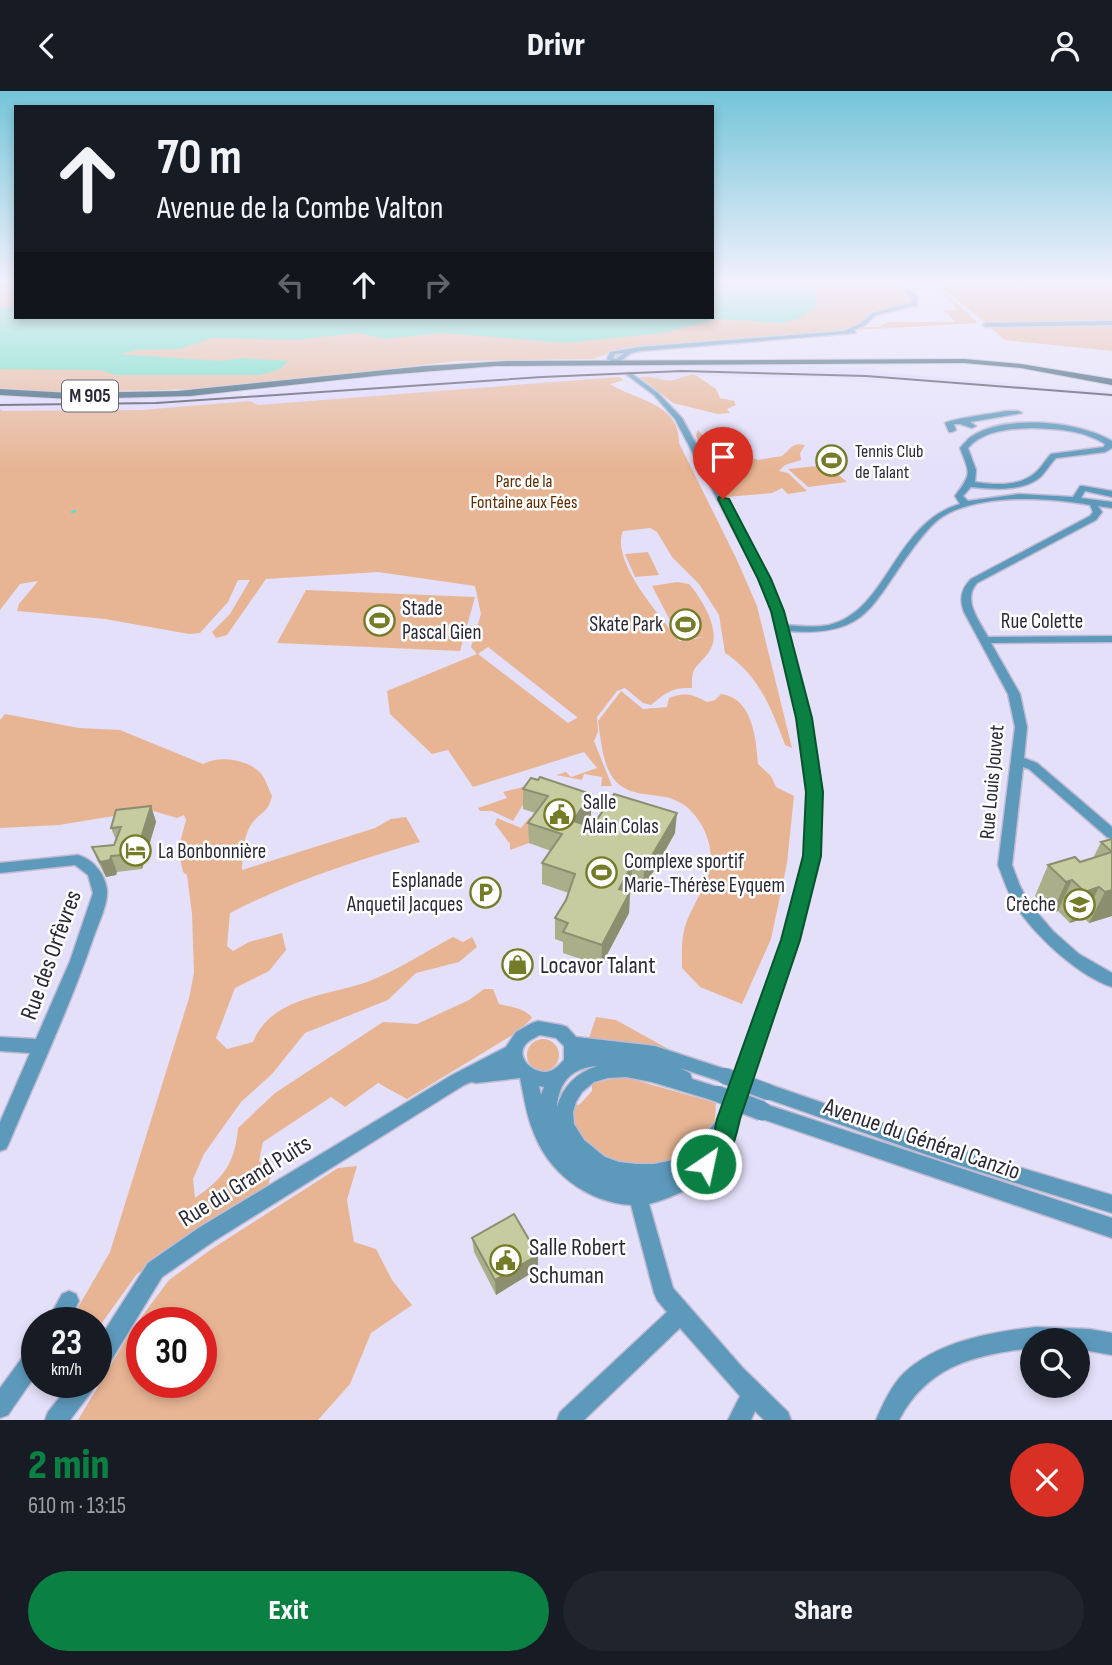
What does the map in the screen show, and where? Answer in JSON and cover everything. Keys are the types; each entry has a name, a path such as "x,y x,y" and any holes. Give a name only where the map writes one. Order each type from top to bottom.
{"main road":[{"name":"M 905","path":"0,392 71,396 179,393 294,386 452,365 590,365 625,368 709,362 990,363 1112,382"},
{"name":"M 905","path":"498,364 625,368 778,362"},
{"name":"M 905","path":"179,393 352,377"},
{"name":"M 905","path":"294,386 337,378"}],"street":[{"path":"525,1074 540,1127 559,1160 578,1177 593,1185 638,1197 662,1191 706,1164 723,1144 728,1119 791,940 812,856 812,761 781,628 765,579 678,418 656,394 625,368 623,359 626,353 640,349 703,344"},
{"path":"952,430 949,423 951,422 1006,413 1018,414"},
{"path":"965,421 989,433"},
{"path":"966,505 959,496 970,484 972,470 964,450 965,444 973,437 1046,423 1097,435 1109,445 1102,450 1054,456 1039,474 1025,481 996,487 970,484"},
{"path":"1075,500 1083,488 1112,494"},
{"path":"781,628 814,630 836,626 860,615 929,523 945,512 966,505 1027,497 1075,500 1093,506 1112,505"},
{"name":"Rue Louis Jouvet","path":"1093,506 1098,512 1093,518 971,584 965,595 966,607 1014,694 1021,727 1005,865 1023,906 1048,936 1074,958 1112,981"},
{"name":"Rue Colette","path":"984,640 1108,640"},
{"path":"1017,760 1033,766 1112,834"},
{"name":"Rue des Orfèvres","path":"0,868 58,861 83,862 94,872 100,893 78,961 0,1143"},
{"path":"557,1077 538,1080 516,1066 513,1052 521,1037 538,1028 561,1032 572,1044 572,1063"},
{"path":"0,1044 42,1046"},
{"name":"Avenue du Général Canzio","path":"572,1044 655,1053 942,1152 1112,1204"},
{"name":"Rue du Grand Puits","path":"112,1339 155,1270 206,1234 458,1080 513,1052"},
{"path":"718,1094 675,1074 637,1062 591,1059 572,1063 557,1077 549,1097 548,1113 561,1142 586,1169 621,1184 638,1197 664,1293 752,1394 780,1420"},
{"path":"703,1148 681,1165 666,1170 636,1173 610,1168 592,1159 573,1139 565,1127 564,1108 573,1091 584,1080 599,1072 612,1070 638,1072 718,1094"},
{"name":"Rue du Grand Puits","path":"458,1080 491,1073 525,1074"},
{"name":"Avenue du Général Canzio","path":"718,1094 1112,1228"},
{"path":"638,1197 652,1185 685,1168 728,1119"},
{"path":"65,1307 69,1301"},
{"path":"568,1420 680,1314"},
{"path":"887,1420 903,1392 914,1380 929,1369 958,1356 1026,1338 1067,1336 1112,1344"},
{"path":"0,1407 21,1377"},
{"path":"739,1420 752,1394"},
{"path":"56,1420 73,1398"}],"shaded area":[{"path":"0,344 194,344 179,349 138,350 119,354 222,361 242,358 289,361 278,370 259,375 115,375 100,370 0,369"},
{"path":"504,365 612,366 624,367 626,371 635,366 785,365 875,368 879,372 1112,392 1112,397 881,377 881,380 865,382 838,378 694,374 681,379 664,380 634,374 582,381 258,405 250,401 194,407 82,412 0,409 0,395 108,398 242,393 243,397 248,397 249,392 415,372"}],"green space":[{"path":"0,344 711,344 621,352 621,357 613,357 620,352 611,352 594,359 458,361 230,387 52,392 0,388"},
{"path":"1044,344 1112,344 1112,351"},
{"path":"694,374 716,389 720,398 734,401 736,405 727,409 730,413 718,414 673,403 640,377 672,380"},
{"name":"Parc de la Fontaine aux Fées","path":"619,377 624,380 610,384 654,405 672,419 679,443 737,560 757,606 792,748 785,745 775,718 755,682 725,653 719,615 699,584 672,557 657,532 650,528 623,531 621,543 630,573 679,641 706,637 680,639 652,586 677,582 689,584 709,615 714,634 713,642 694,670 692,688 669,692 651,705 643,703 625,688 617,691 597,717 598,732 594,741 612,786 601,786 602,777 584,774 582,780 556,775 566,772 571,777 597,768 584,752 473,787 448,750 432,754 390,714 387,691 477,654 471,647 481,614 475,586 378,572 266,579 227,635 216,638 212,632 230,614 250,580 238,580 228,602 200,633 189,634 105,619 17,611 19,604 38,581 20,584 0,610 0,409 141,410 250,401 258,405","holes":["488,647 577,717 568,723 478,654"]},
{"path":"698,430 711,447 728,454 741,454 758,460 782,456 794,445 805,445 800,453 801,460 785,465 779,471 788,473 807,491 788,494 782,488 772,493 727,497 715,477 717,473 711,471 696,435"},
{"path":"827,465 847,482 808,487 788,469"},
{"path":"648,552 659,575 635,577 625,554"},
{"name":"Stade Pascal Gien","path":"306,590 475,597 460,651 277,643"},
{"path":"621,691 643,709 667,707 669,698 680,695 693,696 707,702 715,700 721,694 732,697 740,703 751,721 758,764 771,776 776,787 794,796 787,863 771,939 742,1004 700,987 682,968 682,944 686,923 710,869 709,845 702,826 689,809 666,797 632,792 622,787 609,772 602,751 598,721"},
{"path":"5,714 79,728 120,730 203,764 226,759 250,765 263,777 272,796 267,809 247,832 242,870 375,828 391,819 406,817 420,842 323,873 230,913 227,946 233,951 249,942 282,933 286,950 269,971 235,988 216,1038 227,1049 253,1042 261,1027 286,1007 378,978 453,937 463,942 472,937 477,947 459,962 416,973 388,1000 305,1033 272,1074 241,1102 204,1154 193,1179 195,1198 214,1184 226,1169 234,1151 238,1128 275,1093 383,1022 417,1024 469,1000 484,989 493,989 499,1004 522,1010 532,1018 519,1031 407,1099 378,1083 345,1107 331,1097 263,1142 259,1161 272,1171 266,1193 137,1274 112,1309 78,1307 110,1252 189,998 194,973 192,914 187,875 183,872 178,850 186,820 184,815 177,818 150,810 59,825 0,828 0,720"},
{"path":"547,781 561,783 530,793 513,821 492,811 480,811 478,808 507,798 503,792"},
{"path":"530,817 544,822 529,843 510,850 510,844 495,824 497,818 521,828"},
{"path":"596,1017 616,1020 681,1056 589,1038"},
{"path":"543,1039 554,1044 559,1055 554,1066 543,1071 532,1066 527,1055 532,1044"},
{"path":"621,1076 716,1103 715,1119 711,1128 687,1151 657,1165 627,1166 599,1154 577,1134 570,1108 580,1104 592,1091 592,1084"},
{"path":"357,1166 347,1200 354,1242 376,1249 392,1280 412,1305 371,1333 350,1384 318,1420 78,1420 91,1398 112,1398 112,1363 126,1339 126,1398 217,1398 217,1307 149,1307 169,1280 213,1248 338,1168"}],"building":[{"name":"Complexe sportif Marie-Thérèse Eyquem","path":"540,777 591,794 573,821 592,827 614,794 677,813 644,869 632,865 619,889 630,892 602,945 563,932 568,923 555,918 566,900 575,874 542,863 562,834 528,823 548,796 523,789 531,778 538,780"},
{"path":"151,806 136,854 111,856 110,860 100,862 92,847 114,845 121,827 111,828 116,810"},
{"path":"1112,839 1112,852 1101,842"},
{"path":"1112,852 1112,890 1105,892 1099,887 1085,892 1072,880 1066,882 1048,865 1075,857 1080,862"},
{"name":"Salle Robert Schuman","path":"514,1214 538,1255 495,1280 472,1238"}],"railway":[{"path":"0,405 156,403 542,377 682,371 866,376 1112,395"}],"place":[{"name":"Tennis Club de Talant","path":"832,461"},
{"name":"Stade Pascal Gien","path":"379,620"},
{"name":"Skate Park","path":"686,624"},
{"name":"Salle Alain Colas","path":"560,814"},
{"name":"La Bonbonnière","path":"135,851"},
{"name":"Complexe sportif Marie-Thérèse Eyquem","path":"601,873"},
{"name":"Esplanade Anquetil Jacques","path":"486,892"},
{"name":"Crèche","path":"1079,904"},
{"name":"Locavor Talant","path":"517,965"},
{"name":"Salle Robert Schuman","path":"506,1261"}],"route":[{"path":"706,1164 723,1144 728,1119 791,940 812,856 814,792 812,761 804,718 777,611 765,579 723,499"}]}
